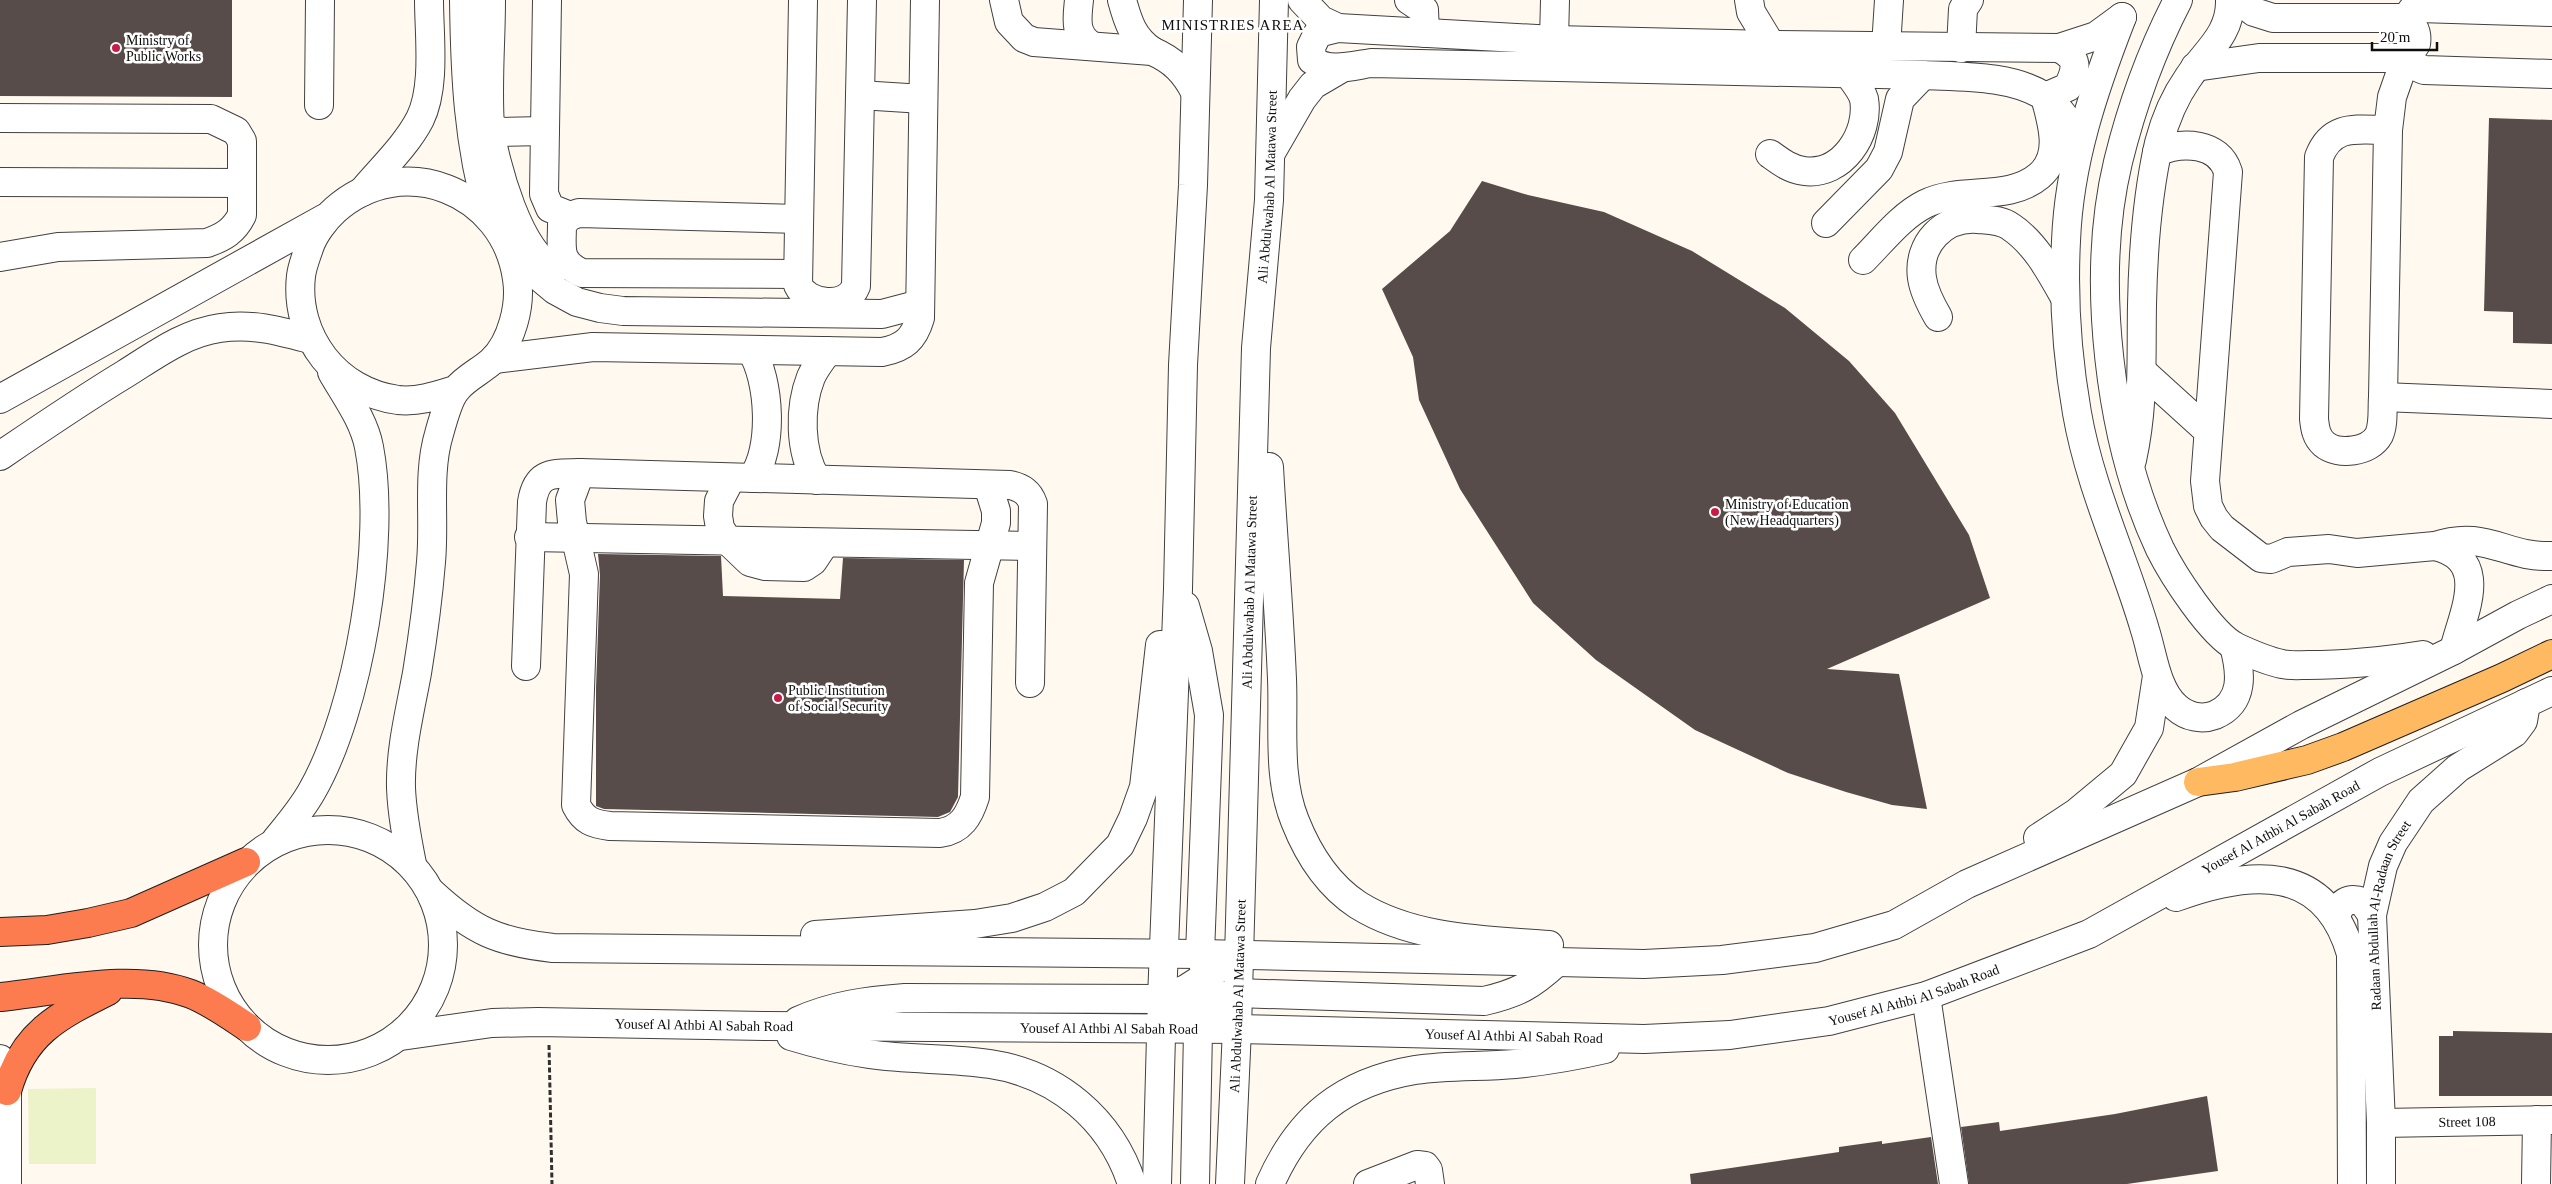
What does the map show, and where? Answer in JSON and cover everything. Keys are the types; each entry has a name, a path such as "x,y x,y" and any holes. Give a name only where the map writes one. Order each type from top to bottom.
{"highway":[{"path":"0,932 47,930 88,924 130,913 246,862"},
{"path":"7,1091 12,1072 21,1054 33,1038 48,1025 126,983"},
{"path":"0,998 126,983 158,985 190,994 220,1008 247,1027"}],"main road":[{"path":"2198,782 2253,774 2307,760 2494,682 2552,654"}],"street":[{"path":"319,105 320,0"},
{"path":"362,192 403,143 420,118 427,92 430,58 428,0"},
{"path":"464,0 466,99 481,190 489,216"},
{"path":"491,0 490,127 496,160 522,234 543,264 554,268 569,267 582,273 798,274"},
{"path":"546,0 544,194 547,203 554,211 570,216"},
{"path":"803,0 798,285 801,294 810,300 841,300 849,297 856,286 862,0"},
{"path":"494,359 593,347 882,352 896,350 908,342 916,331 920,318 925,0"},
{"path":"1004,0 1008,22 1024,38 1034,42 1152,51"},
{"path":"1079,0 1077,28 1080,36 1092,46"},
{"path":"1122,0 1135,36 1152,51 1166,57 1178,66 1195,92"},
{"name":"Ali Abdulwahab Al Matawa Street","path":"1198,0 1183,365 1178,588 1164,954 1237,1029 1230,1184"},
{"name":"Ali Abdulwahab Al Matawa Street","path":"1157,1184 1162,1029 1239,955 1256,348 1269,200 1274,0"},
{"path":"1302,0 1321,20 1338,28"},
{"path":"1410,0 1424,10 1425,32"},
{"path":"1554,40 1555,0"},
{"path":"1748,0 1751,12 1771,45"},
{"path":"1886,47 1888,0"},
{"path":"1961,48 1963,9 1969,0"},
{"path":"2178,0 2152,54 2133,106 2118,164 2109,218 2105,290 2108,356 2117,414 2148,524 2173,576 2208,621 2234,646 2282,665 2381,662 2453,650 2470,580 2465,564 2459,557 2452,551 2434,546"},
{"path":"2131,466 2141,408 2143,267 2146,226 2158,149 2170,110 2195,67 2220,38 2227,22 2230,0"},
{"path":"2238,0 2264,15 2318,9 2368,9 2404,20 2416,30 2416,44 2406,56 2389,121 2382,426 2376,440 2370,445 2356,450 2340,450 2324,444 2318,437 2314,419 2319,157 2329,139 2337,133 2389,121"},
{"path":"2080,140 2058,110 2045,97 2030,89 1984,79 1923,74 1370,63 1342,68 1320,66 1312,60 1311,47 1318,33 1338,28 1554,40 1886,47 2058,48 2096,36 2127,8"},
{"path":"2127,8 2097,80 2080,140 2071,192 2066,238 2064,296 2068,352 2077,415 2086,451 2145,630 2157,676 2175,707 2190,717 2208,718 2224,711 2237,692 2241,669 2234,646"},
{"path":"2404,20 2412,10 2419,8 2552,12"},
{"path":"2309,58 2318,9"},
{"path":"2045,97 2068,87 2075,72 2074,62 2070,54 2058,48"},
{"path":"2195,67 2259,58 2363,59 2406,56"},
{"path":"2406,56 2412,65 2424,70 2552,74"},
{"path":"2363,59 2380,83 2389,121"},
{"path":"1270,155 1302,99 1313,85 1342,68"},
{"path":"1770,154 1786,166 1805,171 1822,169 1839,162 1849,153 1864,122 1864,98 1848,73"},
{"path":"1826,223 1879,169 1888,152 1900,99 1923,74"},
{"path":"860,95 923,99"},
{"path":"1862,260 1903,220 1925,204 1948,196 2027,186 2041,174 2049,164 2054,140 2045,97"},
{"path":"2133,106 2158,149"},
{"path":"0,118 210,119 236,131 242,141 242,215 237,225 224,237 207,243 58,247 0,257"},
{"path":"490,127 502,132 545,130"},
{"path":"2158,149 2186,145 2211,151 2226,165 2228,185 2205,480 2208,506 2222,528 2252,554 2288,566 2331,564 2357,552 2434,546 2447,542 2473,539 2524,554 2552,556"},
{"path":"276,840 311,829 348,830 383,842 412,864 432,893 444,931 442,970 427,1006 401,1036 372,1053 339,1061 305,1059 273,1048 247,1027 225,998 214,963 214,927 225,892 246,862 276,840 296,816 313,790 326,762 337,733 359,652 372,568 374,487 369,446 358,417 326,362 310,339 300,307 300,274 310,243 329,216 344,202 362,192 388,183 416,181 434,185 468,198 489,216 502,234 512,254 518,281 516,309 509,335 494,359 455,390 428,399 400,400 372,394 347,382 326,362"},
{"path":"0,182 242,184"},
{"path":"569,267 563,257 562,224 570,216 579,212 799,219"},
{"path":"0,399 329,216"},
{"path":"1938,317 1929,302 1922,279 1922,263 1928,241 1946,224 1971,218 1995,220 2010,225 2025,238 2044,262 2064,296"},
{"path":"512,254 555,290 577,302 623,311 875,314 895,312 920,304"},
{"path":"0,456 63,413 185,338 210,330 237,326 272,329 310,339"},
{"path":"1256,348 1264,394 1280,636 1281,737 1287,789 1294,820 1311,852 1331,882 1358,904 1390,921 1431,932 1469,939 1568,947 1644,964"},
{"path":"751,350 762,371 766,394 762,458 719,501 718,516 720,528 728,541 743,557 757,565 799,568 813,561 825,542 1032,546"},
{"path":"817,480 811,471 804,444 805,401 811,376 828,351"},
{"path":"674,949 860,931 975,924 1012,918 1045,907 1074,892 1120,845 1134,818 1144,787 1172,530 1183,365"},
{"path":"2143,372 2208,431"},
{"path":"412,864 404,825 402,796 403,747 426,609 432,558 434,455 439,434 455,390"},
{"path":"2383,397 2552,404"},
{"path":"580,473 570,500 572,522 584,574 576,806 582,816 589,822 620,826 940,833 959,827 971,810 975,797 979,583 996,523 996,511 988,485"},
{"path":"526,666 529,537 533,493 540,479 556,474 580,473 988,485 1021,488 1030,496 1033,504 1030,683"},
{"path":"529,537 728,541"},
{"path":"1178,588 1198,651 1209,715 1195,1184"},
{"name":"Yousef Al Athbi Al Sabah Road","path":"401,1036 492,1023 549,1022 1162,1029 1239,955 1644,964 1722,960 1815,948 1894,925 1967,884 2198,782 2301,725 2453,650 2518,614 2552,599"},
{"path":"1967,884 2076,813 2123,774 2149,728 2157,676"},
{"name":"Yousef Al Athbi Al Sabah Road","path":"432,893 458,916 487,934 519,944 553,948 1164,954 1237,1029 1644,1039 1730,1035 1829,1022 1926,996 2089,934 2380,772 2552,691"},
{"name":"Radaan Abdullah Al-Radaan Street","path":"2381,1184 2381,1123 2372,915 2383,866 2393,843 2406,821 2438,783 2514,732 2523,721 2526,703"},
{"name":"Radaan Abdullah Al-Radaan Street","path":"2089,934 2178,896 2246,879 2278,879 2304,889 2321,901 2336,918 2346,935 2351,954 2352,1184"},
{"path":"2336,918 2342,904 2348,900 2364,902 2372,915"},
{"path":"776,1026 824,1009 864,1001 905,998 1200,993 1484,1001 1511,995 1536,981 1557,962"},
{"path":"1926,996 1954,1184"},
{"path":"776,1026 843,1050 990,1064 1024,1072 1057,1087 1085,1108 1109,1135 1126,1166 1132,1184"},
{"path":"1270,1184 1282,1156 1311,1119 1344,1094 1377,1078 1417,1070 1515,1064 1579,1055 1644,1039"},
{"path":"0,1059 4,1070 7,1091 7,1184"},
{"path":"2536,1184 2544,1120"},
{"name":"Street 108","path":"2381,1123 2544,1120"},
{"path":"1368,1184 1417,1165 1425,1166 1428,1170 1430,1184"}],"path":[{"path":"549,1022 552,1184"}],"green space":[{"path":"96,1088 96,1164 29,1164 28,1089"}],"building":[{"name":"Ministry of Public Works","path":"0,0 232,0 232,97 0,96"},
{"path":"2489,118 2552,120 2552,344 2513,343 2513,312 2484,311"},
{"name":"Ministry of Education (New Headquarters)","path":"1482,181 1528,195 1604,212 1692,251 1785,308 1849,361 1895,413 1969,535 1990,598 1827,669 1899,674 1927,809 1892,805 1788,773 1695,730 1596,660 1533,603 1460,489 1419,400 1413,357 1382,289 1450,231"},
{"name":"Public Institution of Social Security","path":"598,554 721,556 723,596 840,599 843,558 964,560 958,797 950,812 938,817 604,809 596,806 596,688 600,575"},
{"path":"2453,1031 2552,1033 2552,1096 2439,1096 2439,1036 2453,1036"},
{"path":"2207,1096 2218,1171 2127,1184 1969,1184 1961,1127 1999,1122 2000,1131 2115,1114"},
{"path":"1931,1137 1938,1184 1691,1184 1690,1174 1839,1152 1839,1147 1882,1141 1882,1144"}],"place":[{"name":"Ministry of Public Works","path":"116,48"},
{"name":"Ministry of Education (New Headquarters)","path":"1715,512"},
{"name":"Public Institution of Social Security","path":"778,698"}],"district":[{"name":"MINISTRIES AREA","path":"1233,25"}]}
